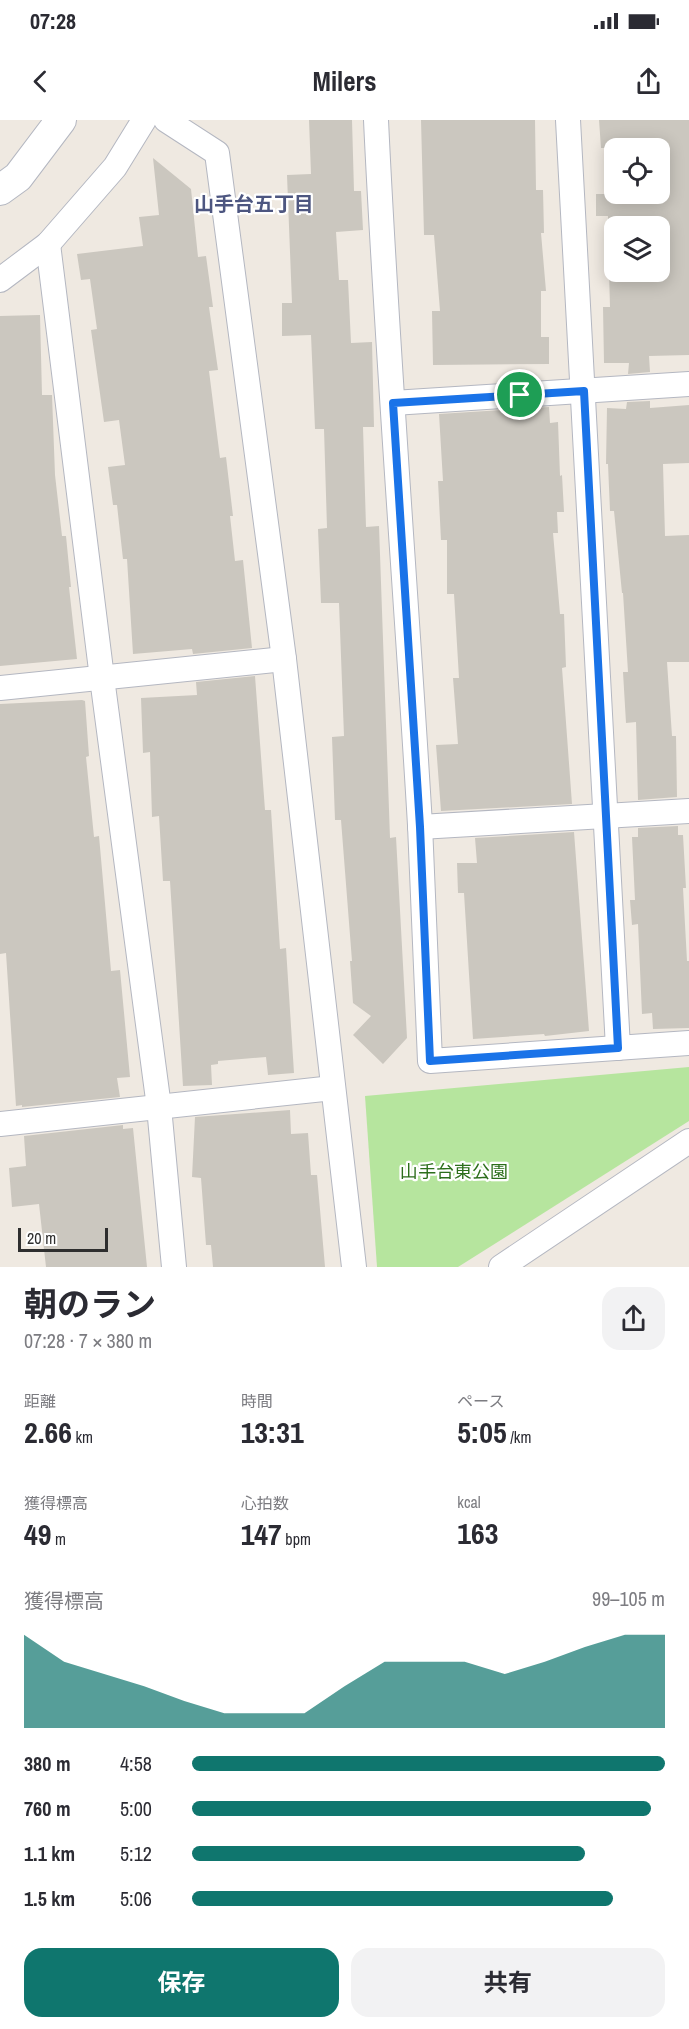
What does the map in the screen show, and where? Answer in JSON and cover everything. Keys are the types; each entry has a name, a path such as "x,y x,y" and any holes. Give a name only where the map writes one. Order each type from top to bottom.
{"street":[{"path":"0,190 18,177 61,120"},
{"path":"0,280 48,244 115,167 144,120"},
{"path":"166,120 217,153 284,659 354,1267"},
{"path":"376,120 386,327 393,403 420,827 430,1061 689,1043"},
{"path":"568,120 618,1048"},
{"path":"48,244 102,678 159,1107 174,1267"},
{"path":"393,403 689,384"},
{"path":"0,688 284,659"},
{"path":"420,827 689,811"},
{"path":"0,1124 333,1088"},
{"path":"501,1267 689,1141"}],"green space":[{"name":"山手台東公園","path":"689,1067 689,1121 458,1267 377,1267 365,1096"}],"building":[{"path":"309,120 352,120 354,191 361,191 363,230 336,232 339,280 348,280 351,343 372,342 374,427 363,427 366,527 379,526 390,838 396,837 407,1038 383,1064 353,1035 371,1016 353,1003 341,820 335,820 332,737 344,736 339,603 321,603 318,529 327,528 324,429 315,429 311,335 282,336 282,303 292,303 287,175 311,174"},
{"path":"421,120 535,120 536,190 543,190 544,233 541,233 546,291 541,291 541,337 549,337 549,364 433,365 432,311 440,311 434,235 424,235"},
{"path":"599,120 689,120 689,355 649,356 650,372 628,374 629,363 604,363 603,307 610,307 609,282 670,282 670,216 596,216 596,194 604,194 604,204 670,204 670,138 604,138 604,148 601,148"},
{"path":"153,158 191,189 198,257 206,256 213,307 209,307 218,370 209,371 220,458 226,457 233,516 230,516 235,561 243,560 252,648 193,654 192,649 133,654 127,559 123,559 117,505 113,505 108,467 125,465 119,420 104,422 91,330 97,329 90,279 81,280 77,254 143,246 139,217 159,215"},
{"path":"40,315 42,395 52,395 55,475 62,536 66,536 77,659 0,666 0,316"},
{"path":"650,401 650,408 689,405 689,463 663,464 665,536 689,535 689,662 667,662 672,736 676,736 677,797 638,800 636,722 626,723 623,672 628,672 623,593 614,511 610,511 608,464 606,464 607,408 626,409 627,402"},
{"path":"549,407 550,423 558,422 560,476 562,475 564,512 557,512 558,533 553,533 560,614 564,614 566,667 562,668 572,804 441,811 436,745 458,744 453,678 459,678 454,594 447,594 447,540 441,540 438,481 443,481 439,414"},
{"path":"255,676 265,810 271,810 280,949 286,948 294,1073 268,1075 266,1057 218,1061 218,1064 211,1065 212,1085 183,1086 170,881 163,881 159,816 152,817 150,752 143,753 141,698 197,695 196,682"},
{"path":"85,701 89,756 86,757 94,837 99,836 111,971 120,970 130,1077 117,1078 120,1097 22,1107 22,1105 16,1106 6,953 0,954 0,704"},
{"path":"678,826 678,835 683,835 686,888 683,888 687,961 689,961 689,1028 653,1029 652,1013 642,1014 638,924 632,925 630,900 635,900 632,837 638,837 638,828"},
{"path":"574,832 589,1031 545,1036 544,1034 473,1039 464,893 458,893 457,863 477,863 475,838"},
{"path":"290,1110 291,1134 308,1133 311,1175 317,1175 325,1267 213,1267 211,1245 206,1245 201,1178 192,1177 195,1117"},
{"path":"123,1125 123,1129 133,1128 147,1267 46,1267 39,1204 12,1207 9,1168 26,1166 24,1136"}],"district":[{"name":"山手台五丁目","path":"254,203"}],"route":[{"path":"584,391 618,1048 430,1061 420,827 393,403 520,395 584,391"}]}
